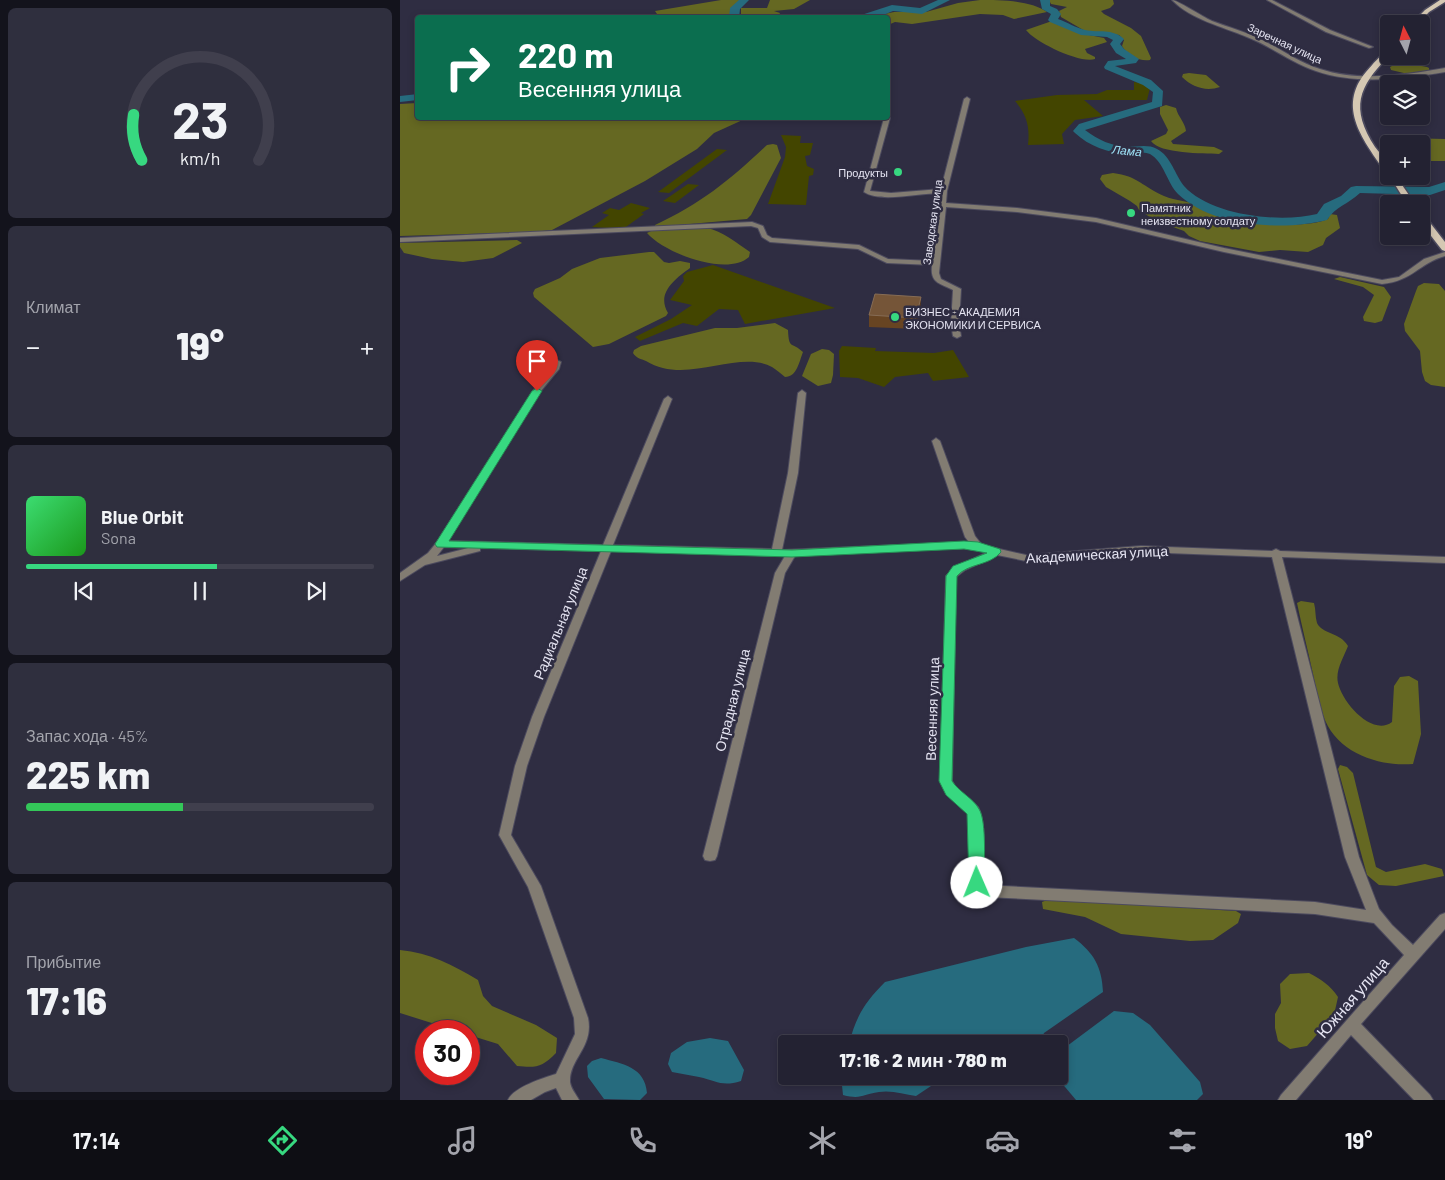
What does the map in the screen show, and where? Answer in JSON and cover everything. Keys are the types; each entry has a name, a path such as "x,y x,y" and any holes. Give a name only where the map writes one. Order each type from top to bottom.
{"main road":[{"path":"1423,15 1443,2"},
{"path":"1380,62 1366,77 1358,91 1356,109 1358,119 1366,136 1380,157"},
{"path":"1430,229 1445,248"}],"street":[{"name":"Заречная улица","path":"1174,0 1181,7 1202,18 1253,38 1318,70 1366,77 1412,76 1445,70"},
{"path":"1269,0 1328,31 1371,47"},
{"name":"Заводская улица","path":"957,336 955,324 957,289 935,277 944,191 967,99"},
{"path":"886,120 867,192 880,195 929,190 944,191"},
{"path":"943,205 1017,210 1096,220 1224,250 1382,282 1400,280 1430,258 1445,254"},
{"path":"400,240 752,224 761,227 764,236 770,240 859,247 887,260 936,263"},
{"path":"400,578 432,555 441,544 537,391 555,369 557,362"},
{"path":"776,553 793,473 802,393"},
{"name":"Радиальная улица","path":"562,1079 566,1065 581,1036 581,1018 534,886 504,835 522,766 538,718 668,399"},
{"path":"936,441 970,537 978,546"},
{"name":"Академическая улица","path":"441,544 606,550 776,553 978,546 1010,556 1026,558 1141,549 1276,552 1445,560"},
{"path":"422,563 488,546"},
{"name":"Весенняя улица","path":"996,552 986,559 957,569 951,576 946,781 951,791 974,811 977,883 979,889 987,891 1315,908 1378,918"},
{"path":"1276,552 1352,857 1369,903 1378,918 1388,931 1413,954"},
{"name":"Отрадная улица","path":"710,856 780,573 792,553"},
{"name":"Южная улица","path":"1286,1100 1445,919"},
{"path":"1351,1024 1425,1100"},
{"path":"516,1100 541,1086 562,1079 565,1094 571,1100"}],"shaded area":[{"path":"721,0 744,0 735,5 732,15 658,15 655,11"},
{"path":"770,0 810,0 794,9 774,11 780,13 779,15 741,15 741,8 767,8"},
{"path":"980,0 1006,1 1033,5 1047,12 1014,19 1003,15 980,14 912,24 895,22 890,24 890,15 880,15 894,12 926,12 958,3"},
{"path":"1049,0 1113,0 1114,4 1110,8 1101,11 1141,36 1151,58 1150,60 1138,59 1127,52 1122,46 1124,40 1119,35 1085,31 1061,17 1059,11 1067,7 1051,4"},
{"path":"1052,21 1079,33 1104,38 1107,42 1085,49 1087,53 1095,57 1095,59 1088,60 1058,51 1038,40 1026,30"},
{"path":"1394,65 1416,65 1427,67 1429,71 1408,74 1391,70 1390,67"},
{"path":"1183,74 1206,75 1220,87 1204,89 1195,86 1182,77"},
{"path":"1134,82 1146,84 1150,88 1147,100 1084,100 1103,116 1075,120 1062,134 1064,144 1028,145 1027,121 1015,101 1057,95 1097,94 1107,90 1134,90"},
{"path":"415,103 415,120 743,120 714,133 697,149 645,181 552,230 400,236 400,104"},
{"path":"1166,105 1176,108 1186,131 1171,141 1173,144 1214,147 1223,151 1219,154 1172,151 1151,141 1166,134 1168,130 1160,114 1160,107"},
{"path":"781,135 801,136 800,143 813,143 810,155 805,156 807,166 814,169 813,175 809,176 806,205 768,204 785,157 786,147"},
{"path":"1430,139 1445,139 1445,161 1430,161"},
{"path":"767,145 777,145 781,158 751,215 747,219 655,227 655,225 672,217 715,190"},
{"path":"717,149 727,150 669,193 658,192"},
{"path":"1113,173 1135,179 1164,196 1196,204 1226,217 1288,225 1317,222 1328,219 1330,214 1337,215 1340,228 1326,238 1323,245 1308,252 1280,250 1259,252 1200,241 1189,236 1184,231 1156,221 1139,210 1130,201 1106,187 1100,179 1102,175"},
{"path":"688,184 699,185 675,203 663,201"},
{"path":"631,203 650,208 641,213 644,214 623,229 592,227 609,215 602,213 610,208 619,210"},
{"path":"707,228 724,235 740,245 750,252 749,257 739,263 726,264 696,260 667,248 655,241 647,233 651,231"},
{"path":"517,240 522,243 493,258 463,262 432,259 404,253 400,247 400,243"},
{"path":"654,252 664,262 680,261 690,263 690,268 673,282 666,293 664,299 668,313 666,316 609,344 593,347 534,297 535,289 560,278 572,269 600,258"},
{"path":"713,265 835,308 745,324 738,310 719,309 697,326 683,323 640,341 635,337 671,319 692,305 670,300 684,281 683,276 687,272"},
{"path":"1340,277 1384,287 1391,297 1382,321 1375,323 1364,321 1363,317 1374,295 1363,287 1334,279"},
{"path":"1424,283 1439,284 1445,291 1445,387 1431,385 1425,381 1420,351 1405,331 1404,324 1416,291 1418,286"},
{"path":"775,323 788,330 790,343 803,352 795,372 785,377 772,367 758,363 744,362 678,370 662,368 639,358 633,353 634,350 641,346 715,328 737,328"},
{"path":"842,346 876,348 875,351 934,353 953,350 969,377 933,381 928,373 895,377 884,387 858,378 840,377 839,351"},
{"path":"822,349 829,350 834,354 833,375 831,383 818,386 802,376 811,354"},
{"path":"1301,601 1314,603 1316,621 1319,627 1345,641 1348,646 1339,668 1338,683 1345,699 1367,721 1376,725 1392,722 1394,686 1400,677 1409,676 1418,681 1421,734 1413,764 1386,763 1372,760 1348,748 1337,739 1329,728 1318,700 1297,603"},
{"path":"1340,765 1347,767 1353,773 1376,867 1386,872 1425,864 1442,869 1444,876 1396,886 1379,885 1367,875 1338,769"},
{"path":"1050,899 1236,911 1241,914 1238,923 1213,940 1190,941 1121,934 1085,917 1043,909 1042,902"},
{"path":"400,950 441,960 478,980 483,996 492,1006 536,1025 557,1038 556,1053 539,1066 517,1066 498,1044 480,1038 480,1020 422,1020 400,1013"},
{"path":"1309,973 1325,983 1338,997 1334,1015 1307,1046 1290,1049 1278,1041 1275,1028 1275,1014 1281,1003 1280,984 1290,974"}],"water":[{"path":"1074,938 1087,949 1096,961 1101,975 1103,992 1043,1035 852,1035 862,1010 885,982 1026,947"},
{"path":"1114,1011 1133,1013 1150,1025 1200,1082 1203,1094 1197,1100 1076,1100 1063,1085 1068,1085 1068,1045"},
{"path":"710,1038 728,1041 744,1070 741,1081 720,1083 672,1072 668,1064 671,1053 687,1042"},
{"path":"601,1058 632,1068 642,1077 647,1093 640,1100 604,1099 588,1077 587,1066 592,1061"},
{"path":"842,1085 932,1085 916,1096 884,1092 858,1097 843,1095"}],"building":[{"path":"875,294 921,297 916,318 869,315"}],"waterway":[{"name":"Лама","path":"734,15 735,8 744,0"},
{"name":"Лама","path":"875,15 892,8 922,11 945,0"},
{"name":"Лама","path":"1045,0 1045,7 1056,14 1053,20 1084,33 1109,34 1119,39 1115,44 1120,51 1134,59 1132,61 1112,63 1109,67 1141,80 1158,91 1158,104 1083,126 1079,131 1094,142 1111,148 1154,152 1162,160 1183,192 1211,209 1250,219 1290,222 1322,217 1329,207 1346,199 1356,190 1430,191 1445,186"},
{"path":"400,99 415,97"}],"place":[{"name":"Продукты","path":"898,172"},
{"name":"Памятник неизвестному солдату","path":"1131,213"},
{"name":"БИЗНЕС - АКАДЕМИЯ ЭКОНОМИКИ И СЕРВИСА","path":"895,317"}],"route":[{"path":"537,391 498,456 441,544 606,550 792,553 964,545 978,546 996,552 986,559 957,569 951,576 946,781 951,791 974,811 977,883"}]}
